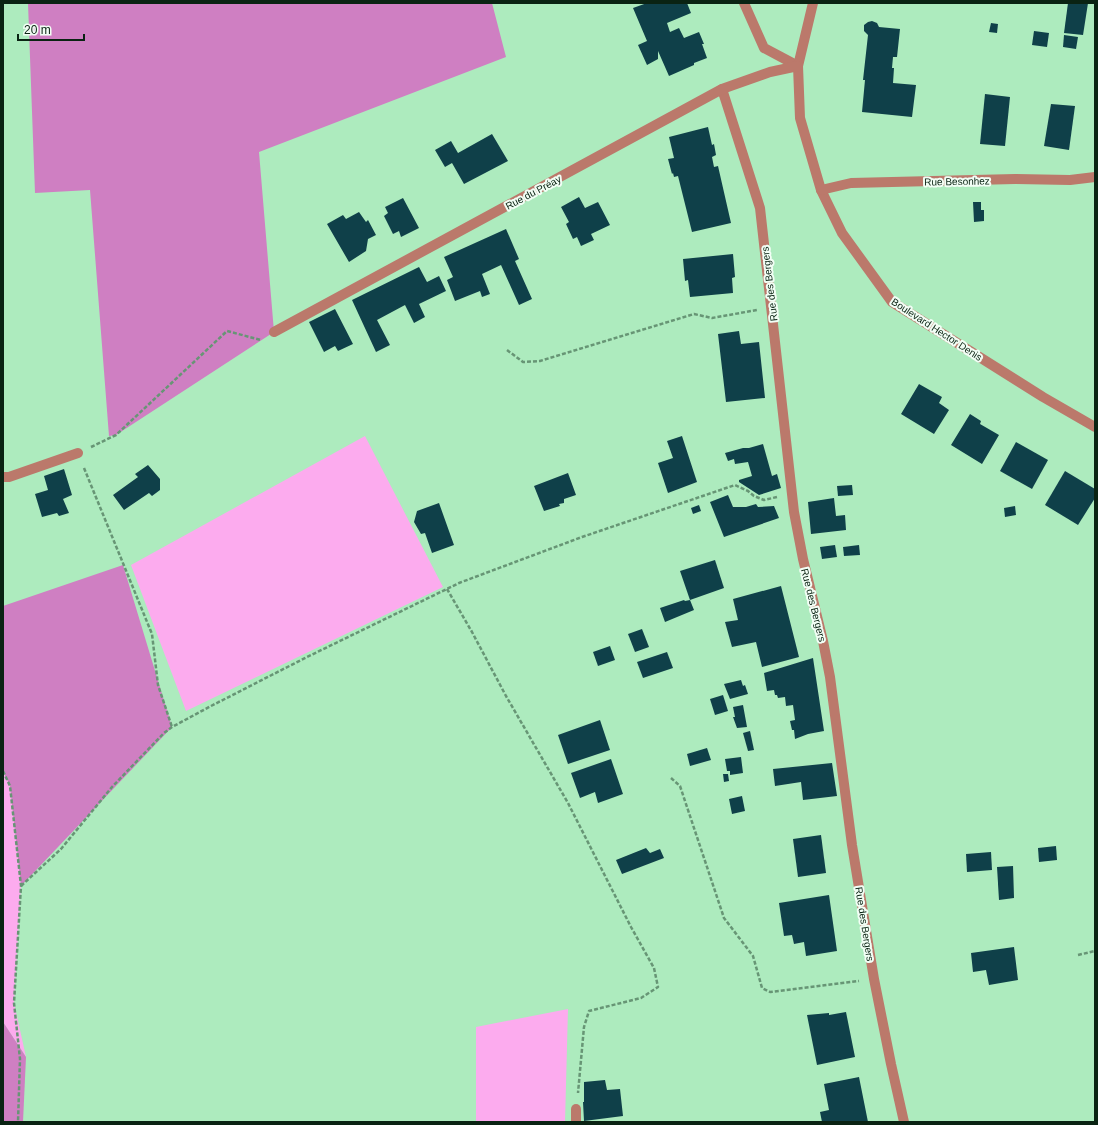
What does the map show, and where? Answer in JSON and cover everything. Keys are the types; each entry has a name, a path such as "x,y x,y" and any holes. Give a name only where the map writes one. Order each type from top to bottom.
{"street":[{"path":"744,3 764,48 798,66"},
{"name":"Boulevard Hector Denis","path":"813,3 798,66 800,118 821,190 842,233 892,302 1043,397 1095,427"},
{"name":"Rue du Préay","path":"274,332 722,89 770,72 798,66"},
{"name":"Rue des Bergers","path":"722,89 760,208 792,495 803,559 823,640 830,677 852,845 874,979 904,1122"},
{"name":"Rue Besonhez","path":"821,190 851,183 1015,179 1070,180 1095,177"},
{"path":"3,477 10,477 78,453"},
{"path":"576,1109 576,1122"}],"path":[{"path":"507,350 523,362 540,361 694,314 712,318 772,307"},
{"path":"172,727 158,685 152,634 78,453 116,436 227,331 262,340 274,332"},
{"path":"21,886 61,849 112,787 164,733 172,727 211,706 300,660 459,583 582,537 735,485 764,500 792,495"},
{"path":"447,588 506,696 568,803 631,927 654,968 658,987 641,998 589,1011 584,1027 576,1109"},
{"path":"3,772 10,786 21,886 14,1003 20,1059 18,1122"},
{"path":"671,778 680,786 724,918 753,956 762,988 770,992 874,979"},
{"path":"1078,955 1095,951"}],"shaded area":[{"path":"28,3 492,3 506,57 259,152 274,332 116,435 109,436 90,190 35,193"},
{"path":"365,436 443,587 186,711 131,565"},
{"path":"123,565 172,727 21,886 10,786 3,771 3,606"},
{"path":"3,771 10,786 21,886 14,1003 26,1057 3,1022"},
{"path":"568,1009 565,1122 476,1122 476,1027"},
{"path":"3,1022 26,1057 23,1122 3,1122"}],"building":[{"path":"647,3 687,3 691,13 667,23 670,32 679,28 684,38 699,32 704,44 702,44 707,58 669,76 658,51 658,59 647,65 638,45 647,41 633,8"},
{"path":"1068,3 1088,3 1083,35 1064,33"},
{"path":"872,21 877,23 879,27 900,29 897,57 893,57 893,83 916,85 912,117 862,112 865,80 863,80 868,35 864,31 864,25"},
{"path":"991,23 998,24 997,33 989,32"},
{"path":"1034,31 1049,33 1047,47 1032,45"},
{"path":"1064,35 1078,37 1076,49 1063,47"},
{"path":"985,94 1010,97 1005,146 980,144"},
{"path":"1051,104 1075,106 1069,150 1044,146"},
{"path":"708,127 716,155 712,157 714,167 718,166 731,223 692,232 678,176 674,177 673,173 672,174 668,159 674,158 669,137"},
{"path":"492,134 508,161 464,184 452,163 445,167 435,150 451,141 458,153"},
{"path":"579,197 585,208 598,202 610,225 591,234 594,240 581,246 577,237 573,239 566,224 569,222 561,207"},
{"path":"403,198 419,228 401,237 399,231 393,234 384,216 388,213 385,207"},
{"path":"973,202 981,202 981,210 984,210 984,221 974,222"},
{"path":"359,212 366,222 368,220 376,235 368,239 366,251 349,262 327,224 343,215 346,219"},
{"path":"506,229 519,259 515,261 532,299 519,305 501,265 482,274 490,294 482,297 480,291 455,301 447,280 453,277 444,257"},
{"path":"733,254 735,277 732,278 733,293 690,297 688,280 685,281 683,259"},
{"path":"419,267 427,282 439,276 446,291 419,304 425,317 414,323 405,305 377,320 390,345 376,352 352,300"},
{"path":"335,309 353,344 338,351 335,346 324,352 309,322"},
{"path":"739,331 741,344 759,342 765,398 726,402 718,334"},
{"path":"919,384 942,397 939,403 949,410 934,434 901,414"},
{"path":"970,414 981,421 980,424 999,435 982,464 951,445"},
{"path":"682,436 697,482 668,493 658,463 673,458 667,441"},
{"path":"1016,442 1048,460 1032,489 1000,471"},
{"path":"763,444 772,476 777,474 781,488 759,495 739,482 739,480 752,476 748,462 735,464 734,459 728,461 725,453"},
{"path":"148,465 160,479 160,490 152,496 149,493 124,510 113,495 138,477 135,474"},
{"path":"64,469 72,495 63,499 69,513 59,516 57,513 42,517 35,494 48,490 44,476"},
{"path":"1065,471 1095,489 1095,498 1078,525 1045,505"},
{"path":"568,473 576,495 564,499 564,503 559,504 560,506 544,511 534,486"},
{"path":"852,485 853,495 838,496 837,486"},
{"path":"728,495 733,507 746,507 756,504 758,507 774,506 779,518 724,537 710,502"},
{"path":"834,498 836,516 845,515 846,530 811,534 808,502"},
{"path":"439,503 454,545 432,553 425,533 421,534 414,522 417,511"},
{"path":"699,505 701,511 693,514 691,508"},
{"path":"1015,506 1016,515 1005,517 1004,508"},
{"path":"835,545 837,557 822,559 820,547"},
{"path":"859,545 860,555 844,556 843,547"},
{"path":"715,560 724,588 690,600 680,571"},
{"path":"781,586 799,657 762,667 756,642 732,647 725,622 738,620 733,599"},
{"path":"684,600 690,600 694,610 665,622 660,608"},
{"path":"642,629 649,647 635,652 628,634"},
{"path":"610,646 615,660 598,666 593,652"},
{"path":"667,652 673,668 643,678 637,662"},
{"path":"813,658 824,731 808,734 795,739 794,730 792,730 790,721 795,720 793,705 786,706 785,697 778,698 777,695 775,695 774,690 767,691 764,673"},
{"path":"741,680 743,686 745,685 748,694 730,699 724,684"},
{"path":"723,695 728,711 715,715 710,699"},
{"path":"743,705 747,727 737,728 733,717 735,717 733,707"},
{"path":"600,720 610,750 568,764 558,735"},
{"path":"750,731 754,750 748,751 743,733"},
{"path":"707,748 711,760 690,766 687,754"},
{"path":"741,757 743,773 730,775 730,771 727,771 725,759"},
{"path":"611,759 623,794 598,803 595,792 580,798 571,773"},
{"path":"832,763 837,796 803,800 801,782 775,786 773,769"},
{"path":"723,774 728,774 729,781 724,782"},
{"path":"742,796 745,811 732,814 729,799"},
{"path":"821,835 826,873 798,877 793,839"},
{"path":"1056,846 1057,860 1039,862 1038,848"},
{"path":"646,848 650,853 660,849 664,858 622,874 616,860"},
{"path":"991,852 992,870 967,872 966,854"},
{"path":"1013,866 1014,898 999,900 997,867"},
{"path":"829,895 837,951 806,956 804,942 794,944 792,935 784,936 779,903"},
{"path":"1014,947 1018,980 989,985 986,970 973,972 971,953"},
{"path":"846,1012 855,1057 817,1065 807,1015 829,1013 829,1015"},
{"path":"859,1077 868,1122 822,1122 820,1112 829,1110 824,1084"},
{"path":"605,1080 607,1090 620,1089 623,1116 584,1121 584,1082"}]}
